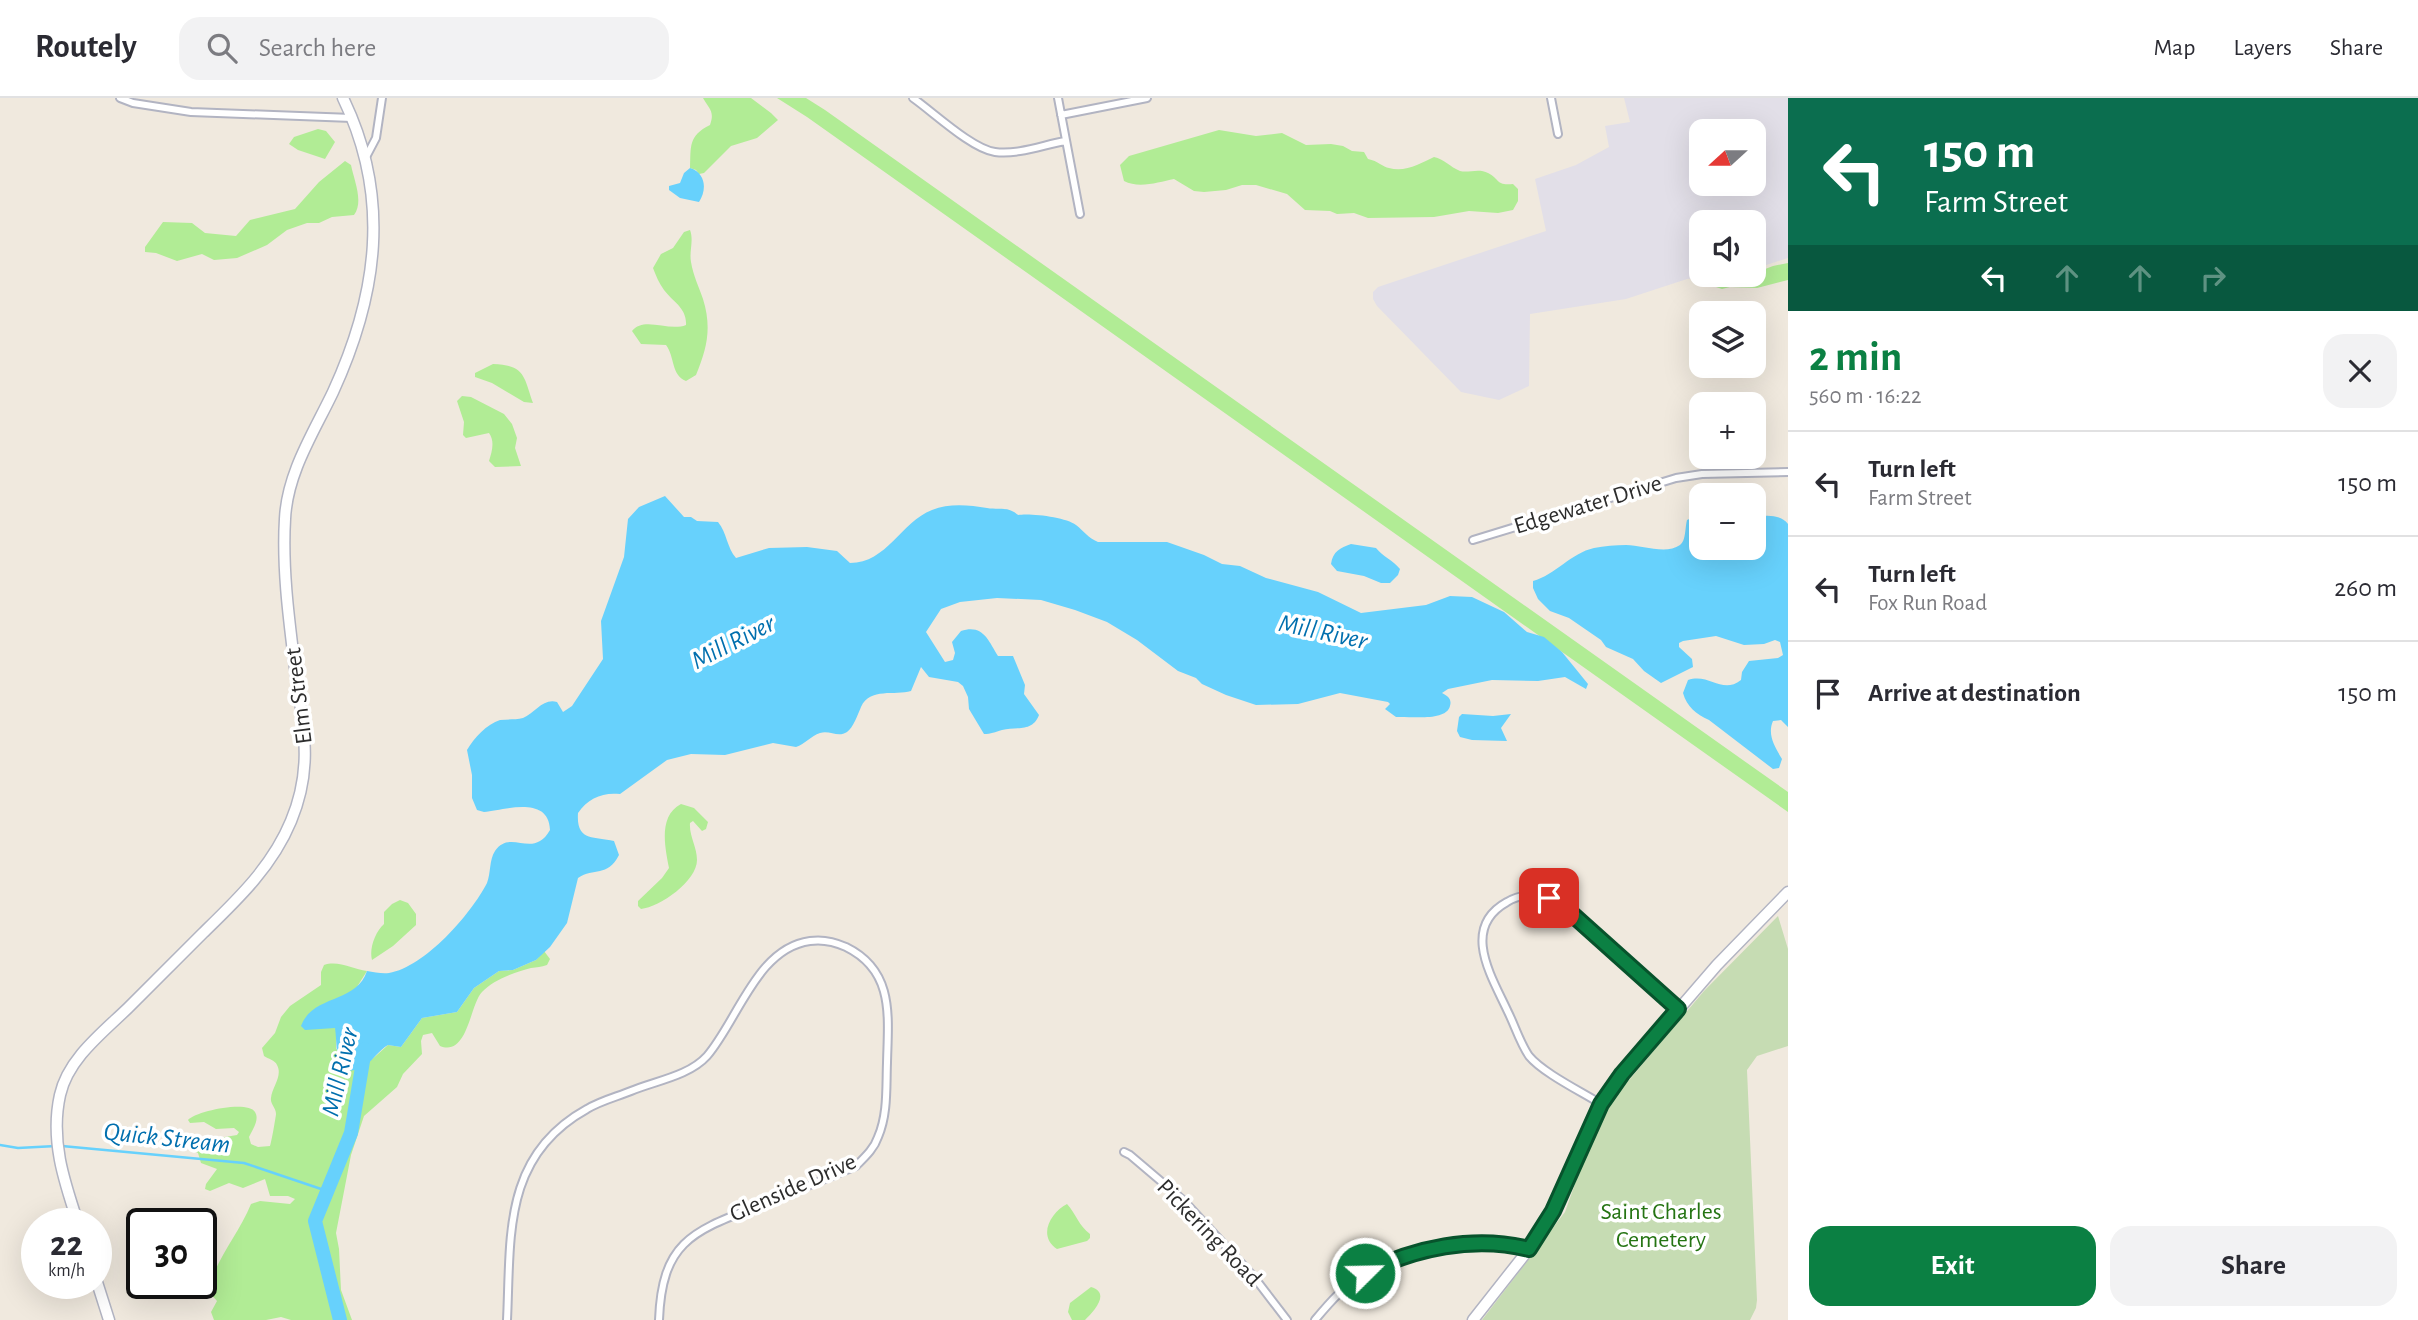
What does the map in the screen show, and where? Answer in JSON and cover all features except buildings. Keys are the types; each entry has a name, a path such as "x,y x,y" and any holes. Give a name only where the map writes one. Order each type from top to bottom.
{"main road":[{"name":"Elm Street","path":"73,1208 57,1147 60,1098 72,1068 91,1044 255,880 283,838 299,796 306,755 290,617 286,510 300,460 348,358 363,313 375,228 371,180 366,158 342,98"},
{"path":"1473,1320 1529,1249 1553,1211 1601,1104 1622,1074 1717,965 1788,892"},
{"path":"102,1299 109,1320"}],"street":[{"path":"120,98 133,103 191,112 352,118"},
{"path":"366,158 376,138 382,98"},
{"path":"913,98 989,151 1008,153 1065,141"},
{"path":"1058,98 1080,214"},
{"path":"1061,115 1147,98"},
{"path":"1551,98 1558,134"},
{"name":"Edgewater Drive","path":"1473,540 1675,478 1702,474 1788,472"},
{"path":"1601,1104 1542,1068 1527,1052 1484,959 1484,933 1493,914 1504,903 1519,897 1534,895 1554,900 1678,1009"},
{"name":"Glenside Drive","path":"507,1320 512,1216 517,1191 534,1158 549,1139 587,1109 685,1071 706,1057 761,973 780,953 797,943 813,940 834,941 867,961 882,982 887,1003 886,1102 878,1138 869,1153 856,1166 702,1228 677,1252 668,1268 662,1283 659,1320"},
{"name":"Pickering Road","path":"1124,1152 1183,1200 1254,1278 1287,1320"},
{"path":"1315,1320 1348,1285 1365,1273 1399,1258 1462,1244 1499,1243 1529,1249"}],"shaded area":[{"path":"1624,98 1788,98 1788,258 1766,265 1766,210 1689,210 1689,279 1626,299 1530,314 1529,386 1499,400 1461,392 1377,306 1373,292 1378,287 1546,231 1535,179 1576,165 1609,147 1605,126 1630,122"}],"green space":[{"path":"703,98 751,98 778,120 757,138 731,146 704,173 699,174 690,168 690,154 694,138 710,125 711,110"},
{"path":"777,98 806,98 825,110 1788,792 1788,812 807,117"},
{"path":"318,129 326,131 335,142 325,159 289,144 294,137"},
{"path":"1219,130 1256,136 1282,133 1306,145 1343,146 1352,151 1364,152 1368,159 1395,169 1413,167 1434,157 1460,171 1485,172 1501,183 1513,184 1518,189 1518,201 1513,210 1498,213 1469,211 1434,217 1368,218 1354,213 1305,210 1287,194 1256,185 1204,192 1194,191 1174,179 1142,185 1124,181 1120,165 1129,156"},
{"path":"345,161 351,165 357,191 358,204 354,215 332,217 319,223 307,223 287,230 267,245 237,258 214,260 202,254 177,261 145,252 145,247 163,222 192,223 205,233 236,236 250,220 295,209 319,182"},
{"path":"690,230 691,262 706,309 708,329 696,375 686,381 675,370 666,345 641,344 632,331 650,324 672,327 686,325 682,310 664,290 653,268 661,254 673,248 684,232"},
{"path":"1788,263 1788,280 1766,286 1766,269"},
{"path":"493,364 518,370 525,380 533,403 524,402 492,383 475,377 475,373"},
{"path":"462,396 471,397 504,414 512,424 517,438 515,448 521,466 495,467 489,461 492,443 489,433 466,438 463,435 464,422 457,401"},
{"path":"681,804 694,808 708,822 706,829 702,831 693,821 690,823 697,855 695,868 676,892 641,909 638,901 669,868 665,842 666,824 674,809"},
{"path":"400,900 408,903 416,914 416,925 393,946 372,960 372,946 375,936 384,924 384,912"},
{"name":"Saint Charles Cemetery","path":"1778,916 1788,949 1788,1046 1757,1056 1747,1070 1757,1300 1750,1320 1482,1320 1565,1212 1591,1139 1614,1098 1704,991"},
{"path":"544,951 550,959 547,965 511,974 482,992 457,1044 440,1046 432,1033 423,1035 422,1054 403,1074 397,1087 364,1116 351,1155 336,1233 341,1290 352,1320 291,1320 281,1317 266,1320 214,1320 211,1312 217,1301 217,1268 251,1204 260,1201 290,1204 295,1199 288,1196 270,1196 265,1179 243,1188 229,1183 210,1191 205,1189 217,1169 201,1163 198,1153 190,1149 193,1145 207,1145 239,1132 234,1128 216,1129 204,1122 190,1123 188,1120 201,1113 222,1108 250,1109 255,1112 257,1118 249,1137 251,1144 258,1147 270,1146 276,1114 271,1098 279,1069 275,1062 264,1056 262,1048 275,1033 281,1017 290,1006 321,985 324,965 340,964 367,971 355,990 337,999 324,1027 336,1029 336,1049 369,1062 388,1045 401,1047 422,1018 457,1012 474,988 499,971 513,970 536,960"},
{"path":"1067,1204 1090,1234 1090,1238 1057,1249 1048,1238 1048,1225 1056,1213"},
{"path":"1091,1287 1100,1293 1099,1302 1085,1320 1072,1320 1068,1312 1070,1303"}],"water":[{"path":"690,168 699,174 704,182 699,202 680,198 669,190 669,186 680,183 684,173"},
{"path":"665,496 684,517 718,522 736,558 769,548 807,547 837,551 850,563 863,561 884,549 911,523 932,510 966,505 1007,509 1018,515 1039,515 1064,520 1076,525 1098,542 1167,542 1222,564 1240,566 1266,578 1318,592 1361,613 1426,605 1450,596 1472,597 1504,612 1527,632 1544,637 1562,652 1588,684 1586,689 1565,677 1538,681 1492,680 1448,689 1442,693 1450,700 1447,711 1427,717 1396,717 1385,709 1390,704 1388,702 1340,693 1298,704 1256,705 1202,684 1196,678 1178,671 1137,640 1107,622 1075,610 1041,600 997,598 960,602 941,609 926,632 945,662 953,660 955,653 952,642 961,631 968,629 980,632 988,639 998,656 1013,656 1025,685 1024,694 1039,715 1036,721 1028,727 984,734 969,709 963,686 958,682 929,677 921,667 911,691 870,697 844,734 820,733 796,747 773,743 725,755 691,754 667,760 620,794 596,797 586,803 578,813 578,822 583,833 593,838 614,841 619,855 610,867 578,878 567,923 550,947 536,960 513,970 499,971 474,988 457,1012 422,1018 401,1047 388,1045 356,1070 343,1068 337,1054 335,1028 305,1030 301,1026 307,1016 324,1003 354,989 367,971 386,973 403,969 432,950 458,924 480,896 487,883 495,851 508,842 536,843 550,830 548,819 534,808 484,812 477,810 472,798 472,775 467,750 481,732 495,722 523,718 547,702 557,702 563,712 572,706 603,659 601,621 624,557 628,519 639,507"},
{"path":"1766,516 1777,517 1788,524 1788,727 1781,720 1773,721 1771,726 1774,745 1782,759 1779,768 1773,769 1696,713 1683,693 1688,680 1703,679 1722,685 1734,684 1741,680 1742,672 1749,661 1783,655 1780,642 1775,640 1764,644 1744,645 1716,636 1683,641 1679,643 1679,647 1692,659 1693,667 1661,683 1633,659 1606,647 1601,640 1569,618 1550,611 1538,599 1533,588 1533,581 1549,574 1578,554 1594,548 1626,545 1674,548 1683,540 1689,519 1689,560 1766,560"},
{"path":"1351,544 1376,548 1400,569 1398,575 1390,583 1381,583 1364,576 1337,571 1331,564 1333,556"},
{"path":"1462,714 1511,714 1501,728 1507,741 1460,737 1457,731"}],"waterway":[{"name":"Mill River","path":"340,1320 315,1221 351,1133 365,1049"},
{"name":"Quick Stream","path":"0,1145 18,1148 56,1146"},
{"name":"Quick Stream","path":"62,1146 244,1163 327,1191"}],"route":[{"path":"1365,1273 1392,1260 1418,1252 1462,1244 1499,1243 1529,1249 1562,1193 1601,1104 1622,1074 1678,1009 1563,906 1549,898"}]}
